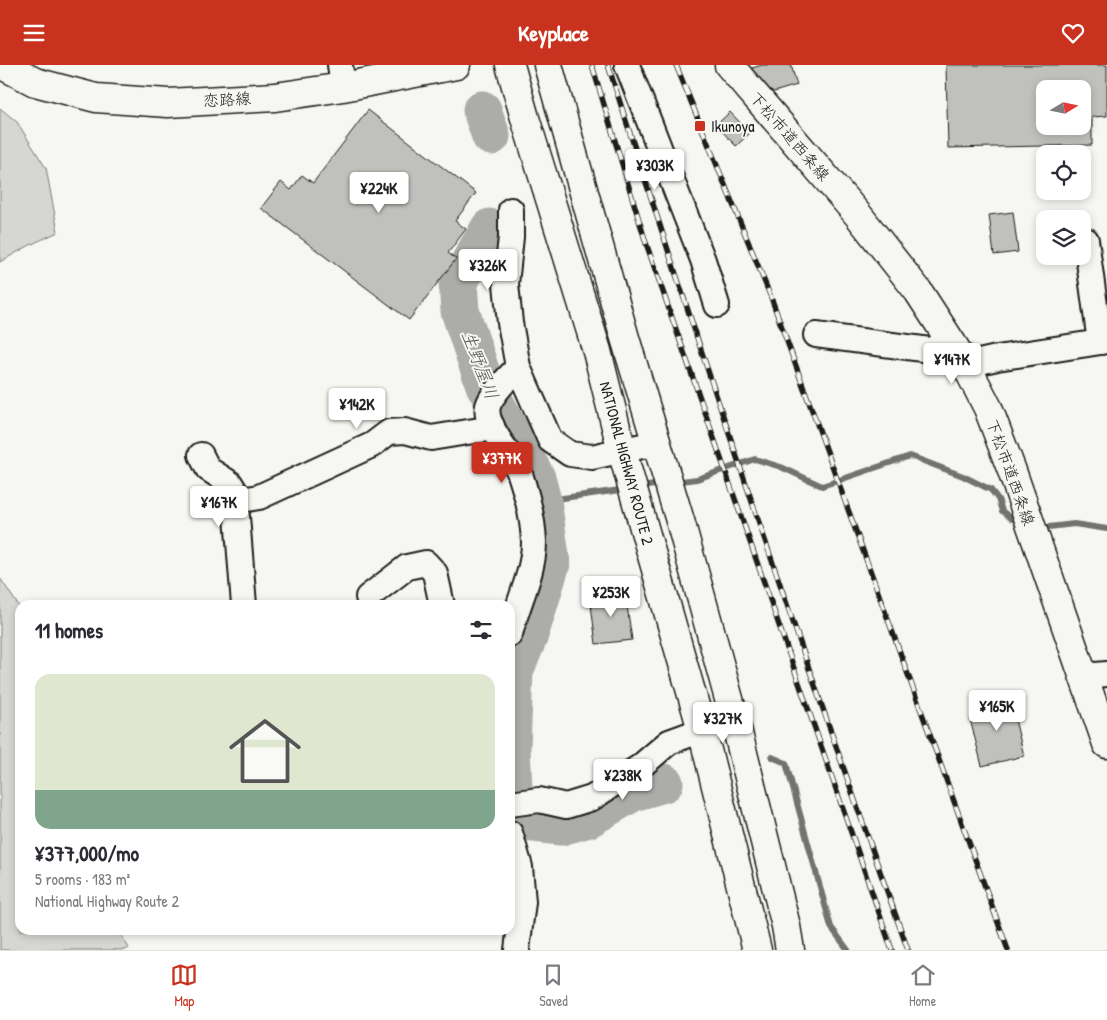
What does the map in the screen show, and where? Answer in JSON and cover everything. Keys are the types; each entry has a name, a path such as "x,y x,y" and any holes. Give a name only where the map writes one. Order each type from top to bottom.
{"main road":[{"name":"恋路線","path":"2,65 35,82 96,98 168,103 275,97 341,76 456,65"},
{"name":"NATIONAL HIGHWAY ROUTE 2","path":"510,65 597,351 622,451 702,729 757,950"},
{"name":"NATIONAL HIGHWAY ROUTE 2","path":"548,65 681,524 735,721 786,926 790,950"},
{"name":"下松市道西条線","path":"729,65 859,216 918,291 959,354 988,408 1095,675 1107,744"}],"street":[{"path":"627,65 703,260 717,305"},
{"path":"510,210 511,237 506,284 510,323 518,367 550,440 570,455 592,457 656,443"},
{"path":"816,335 997,358 1103,342 1090,265"},
{"path":"515,614 530,569 534,543 532,527 519,472 492,426 487,413 488,404 518,367"},
{"path":"236,501 259,497 372,445 389,433 404,431 431,438 480,430 492,426"},
{"path":"201,455 208,469 230,483 235,491 244,600"},
{"path":"368,597 407,567 426,563 435,573 441,600"},
{"path":"518,802 539,800 566,806 592,798 641,766 669,742 702,729 735,721"},
{"path":"515,850 520,867 523,902 516,950"}],"shaded area":[{"path":"0,108 17,122 46,168 58,232 0,262"},
{"path":"0,578 15,600 15,935 121,935 129,948 126,950 0,950"}],"building":[{"path":"762,65 791,65 797,85 774,92 756,82 752,68"},
{"path":"946,65 1107,65 1107,116 1092,117 1092,145 948,148"},
{"path":"368,110 476,193 455,221 466,229 448,253 456,259 409,320 261,208 281,182 291,190 302,175 313,183"},
{"path":"730,112 750,133 736,146 716,125"},
{"path":"1013,212 1018,252 994,255 989,215"},
{"path":"625,592 632,640 596,644 590,597"},
{"path":"1009,695 1024,756 982,766 970,719 983,716 980,702"}],"waterway":[{"name":"生野屋川","path":"482,110 491,136"},
{"name":"生野屋川","path":"490,228 458,283 460,311 485,385 536,478 542,501 551,563 529,635 515,669"},
{"path":"674,482 697,479 755,459 781,467 822,486 910,456 963,476 991,490 998,499 1002,511 1012,519"},
{"path":"640,487 662,484"},
{"path":"542,501 627,489"},
{"path":"1049,527 1074,524 1107,529"},
{"path":"772,757 786,763 831,927 848,950"},
{"name":"生野屋川","path":"515,794 525,822 561,826 589,818 633,792 664,783"}],"railway":[{"path":"592,65 646,243 892,950"},
{"path":"608,65 754,509 908,950"},
{"path":"676,65 772,300 1008,950"}],"place":[{"name":"Ikunoya","path":"700,126"}]}
